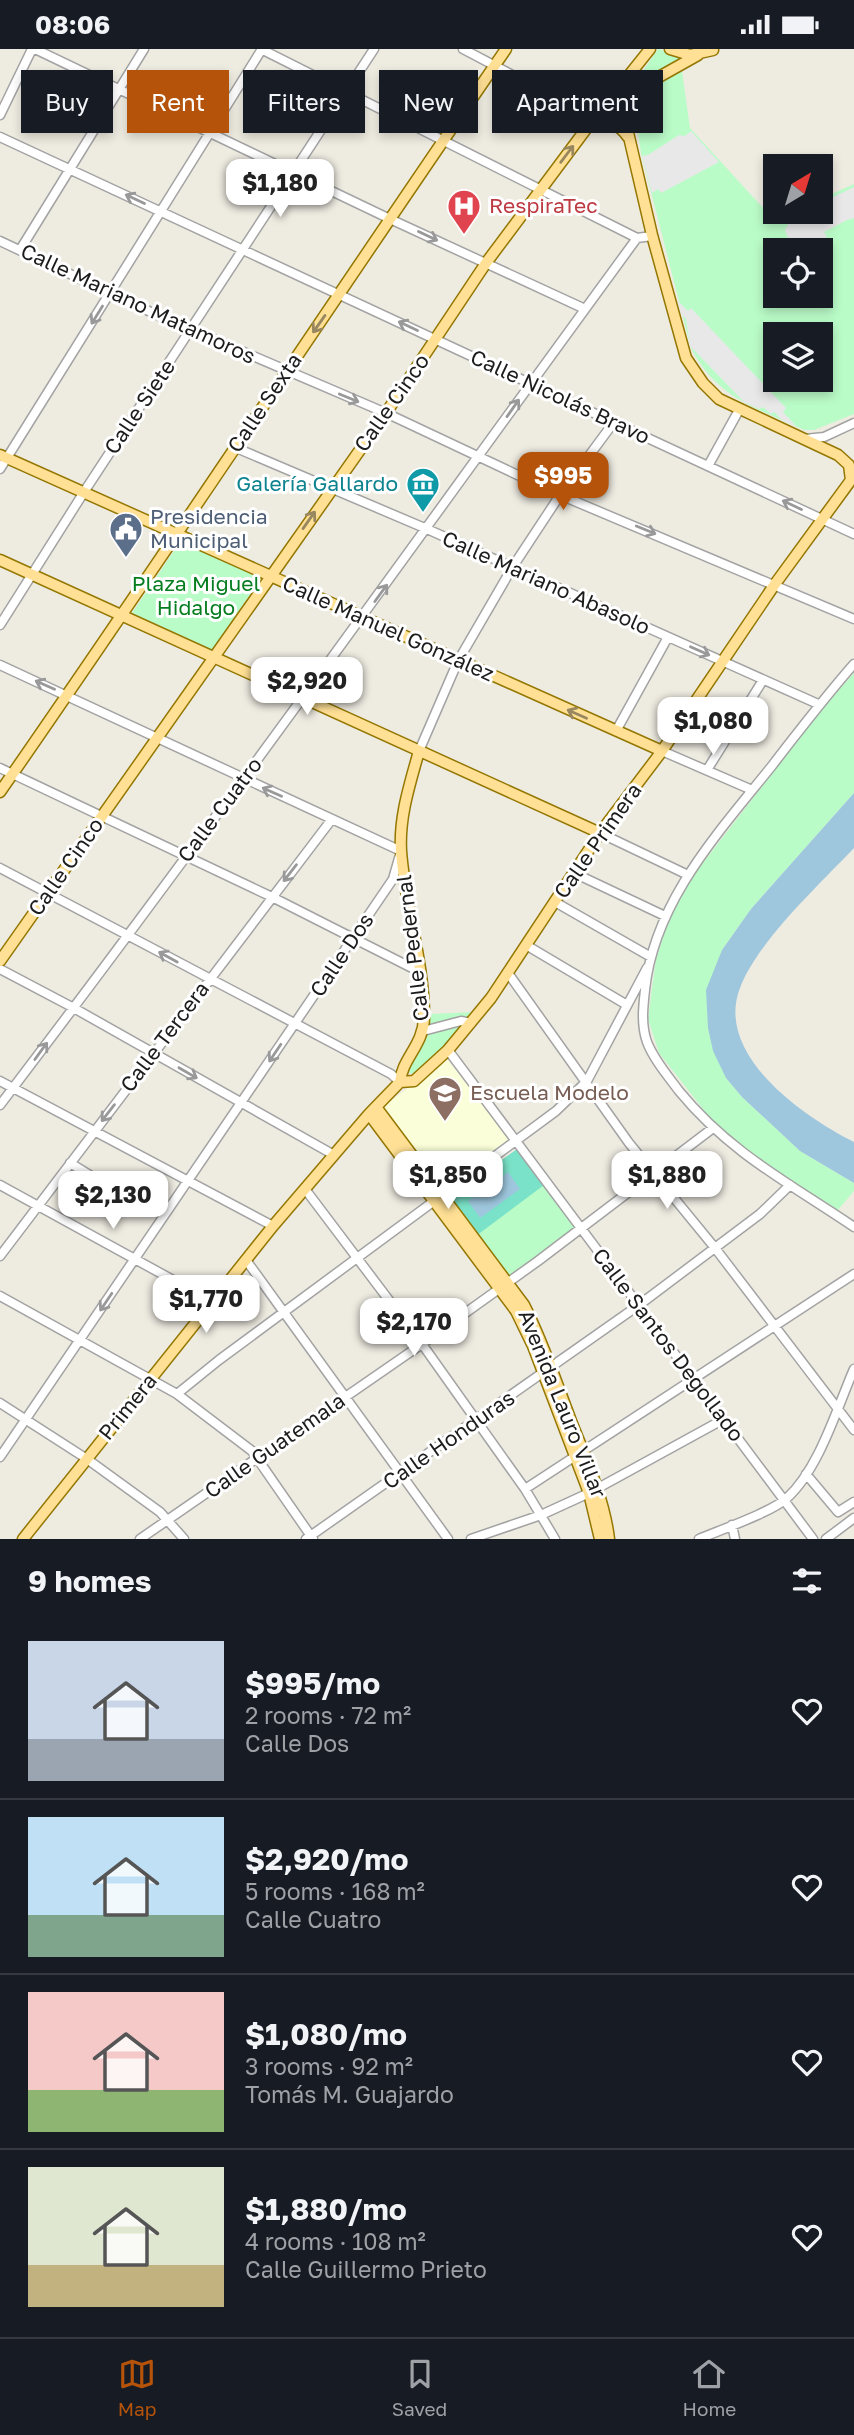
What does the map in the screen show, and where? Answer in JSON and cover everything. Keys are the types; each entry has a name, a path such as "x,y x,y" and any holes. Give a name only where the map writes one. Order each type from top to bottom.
{"main road":[{"name":"Calle Sexta","path":"0,792 178,535 234,447 506,49"},
{"path":"633,70 649,49"},
{"path":"670,49 680,54 708,51"},
{"name":"Calle Cinco","path":"663,75 708,51"},
{"name":"Calle Cinco","path":"0,961 386,413 486,263 540,189 586,133"},
{"path":"624,133 628,138"},
{"path":"627,133 652,236 686,358 710,391 739,410 805,439 846,461 853,478"},
{"name":"Calle Manuel González","path":"3,457 662,751"},
{"name":"Calle Primera","path":"372,1111 400,1082 414,1081 448,1050 471,1023 600,833 662,751 775,585 853,478"},
{"path":"0,560 600,833"},
{"name":"Calle Dos","path":"401,851 403,808 419,751"},
{"name":"Calle Pedernal","path":"400,1082 401,1073 423,1031 420,972 401,851"},
{"name":"Primera","path":"23,1539 273,1226 372,1111"},
{"name":"Avenida Lauro Villar","path":"372,1111 504,1285 524,1305 537,1331 547,1371 612,1539"},
{"name":"Avenida Lauro Villar","path":"593,1491 600,1539"}],"street":[{"path":"0,114 34,49 127,93"},
{"path":"20,250 144,49"},
{"path":"229,102 262,49 303,70"},
{"name":"Calle Siete","path":"360,70 374,49"},
{"path":"463,49 504,70"},
{"path":"365,102 637,238 652,236"},
{"path":"0,469 3,457 110,294 209,133"},
{"path":"212,133 585,309"},
{"name":"Calle Siete","path":"0,625 319,133"},
{"name":"Calle Nicolás Bravo","path":"0,137 854,534"},
{"name":"Calle Cuatro","path":"0,1105 362,618 637,238"},
{"name":"Calle Mariano Matamoros","path":"0,241 110,294 386,413 560,495 854,619"},
{"path":"708,466 739,410"},
{"name":"Calle Dos","path":"419,751 458,661 512,568 560,495 614,422"},
{"path":"805,439 824,436 854,423"},
{"name":"Calle Mariano Abasolo","path":"234,447 427,529 818,704"},
{"path":"616,731 668,637"},
{"path":"177,1394 219,1360 517,1142 556,1111 587,1081 650,961 665,916 688,875 818,704 854,664"},
{"path":"0,665 401,851"},
{"path":"707,770 763,680"},
{"path":"662,751 752,790"},
{"path":"0,768 272,897 420,972"},
{"name":"Calle Tercera","path":"0,1256 332,819"},
{"path":"600,833 688,875"},
{"name":"Calle Dos","path":"0,1457 393,879 401,851"},
{"path":"0,868 391,1074 400,1082"},
{"path":"574,873 665,916"},
{"path":"555,902 650,961"},
{"path":"526,945 627,1005"},
{"path":"650,961 643,1009 648,1043 668,1077 713,1128 747,1157 854,1227"},
{"path":"0,969 334,1155"},
{"path":"508,972 587,1081 615,1125 715,1248 854,1430"},
{"path":"423,1031 461,1021 471,1023"},
{"name":"Calle Santos Degollado","path":"448,1050 813,1539"},
{"path":"0,1081 273,1226"},
{"name":"Calle Guatemala","path":"141,1539 422,1344 581,1229 713,1128"},
{"path":"70,1163 122,1195"},
{"path":"0,1185 213,1301"},
{"name":"Calle Honduras","path":"310,1538 639,1305 766,1210 790,1185"},
{"path":"305,1189 422,1344 524,1489 555,1539"},
{"path":"246,1260 448,1539"},
{"path":"524,1489 854,1274"},
{"path":"0,1296 177,1394 258,1458 310,1538"},
{"path":"699,1539 785,1500 819,1451 854,1369"},
{"path":"0,1403 87,1459 167,1520 184,1539"},
{"path":"471,1539 541,1514 593,1491 724,1419"},
{"path":"806,1473 838,1512 854,1501"},
{"path":"826,1539 854,1518"},
{"path":"732,1525 736,1539"}],"shaded area":[{"path":"691,131 719,162 661,193 658,189 652,193 642,156"},
{"path":"854,187 854,218 824,232 827,237 825,238 788,238 785,230 788,224 833,224 833,197"},
{"path":"677,300 688,311 691,308 763,384 763,392 771,392 786,408 783,412 796,426 782,420 774,412 771,414 763,407 759,409 744,402 690,346 686,319 681,314"},
{"name":"Escuela Modelo","path":"447,1059 509,1139 444,1187 382,1107"}],"green space":[{"path":"658,49 685,57 660,70 644,70"},
{"path":"682,71 690,128 763,208 763,224 833,224 833,194 854,184 854,414 814,430 804,430 754,408 725,390 701,365 691,348 638,133 663,133 663,80 670,74"},
{"name":"Plaza Miguel Hidalgo","path":"180,542 261,578 212,650 132,613"},
{"path":"854,673 854,793 751,909 722,950 726,1078 742,1097 800,1151 854,1183 854,1191 838,1210 752,1156 717,1127 659,1053 648,1019 656,959 669,919 692,877 822,709"},
{"path":"475,1012 445,1049 413,1074 407,1072 428,1035 429,1014"},
{"path":"517,1149 544,1185 476,1236 449,1198"},
{"path":"517,1153 577,1227 507,1277 451,1200"}],"water":[{"path":"854,793 854,848 790,915 760,952 740,988 735,1013 740,1037 751,1060 768,1081 811,1117 854,1142 854,1183 800,1151 742,1097 726,1078 713,1051 708,1028 706,990 722,950 751,909"},
{"path":"508,1172 520,1189 480,1218 468,1201"}],"place":[{"name":"RespiraTec","path":"464,236"},
{"name":"Galería Gallardo","path":"423,514"},
{"name":"Presidencia Municipal","path":"126,559"},
{"name":"Escuela Modelo","path":"445,1123"}]}
